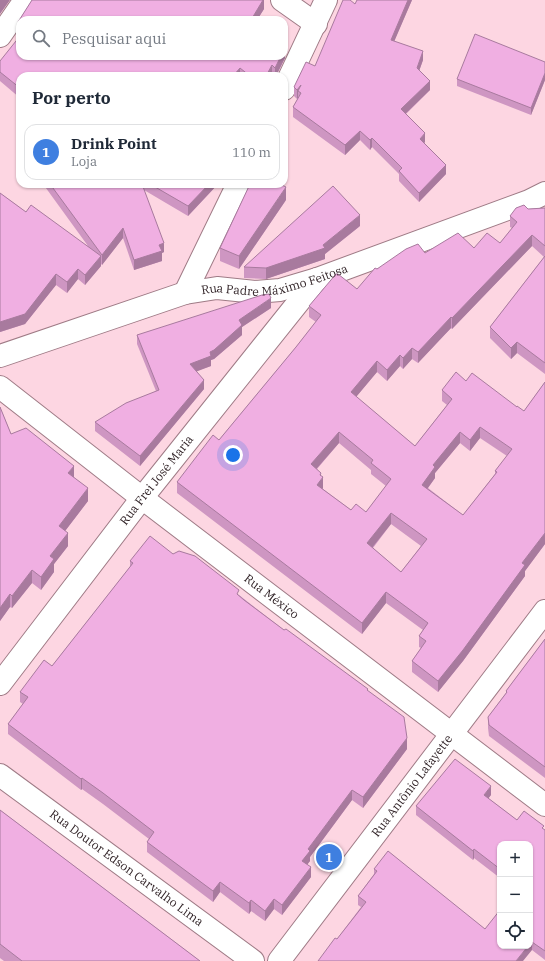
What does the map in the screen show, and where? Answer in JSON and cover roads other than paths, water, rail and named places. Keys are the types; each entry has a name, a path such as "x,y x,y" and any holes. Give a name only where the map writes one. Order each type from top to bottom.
{"street":[{"path":"0,36 25,0"},
{"path":"282,0 316,24"},
{"path":"288,81 326,0"},
{"path":"185,293 236,188"},
{"name":"Rua Padre Máximo Feitosa","path":"0,356 185,293 217,288 256,292 280,290 540,202"},
{"name":"Rua Frei José Maria","path":"0,684 142,498 316,279"},
{"name":"Rua México","path":"0,387 142,498 545,805"},
{"name":"Rua Antônio Lafayette","path":"279,961 545,611"},
{"name":"Rua Doutor Edson Carvalho Lima","path":"0,775 253,961"}],"place":[{"name":"Drink Point","path":"329,857"}]}
